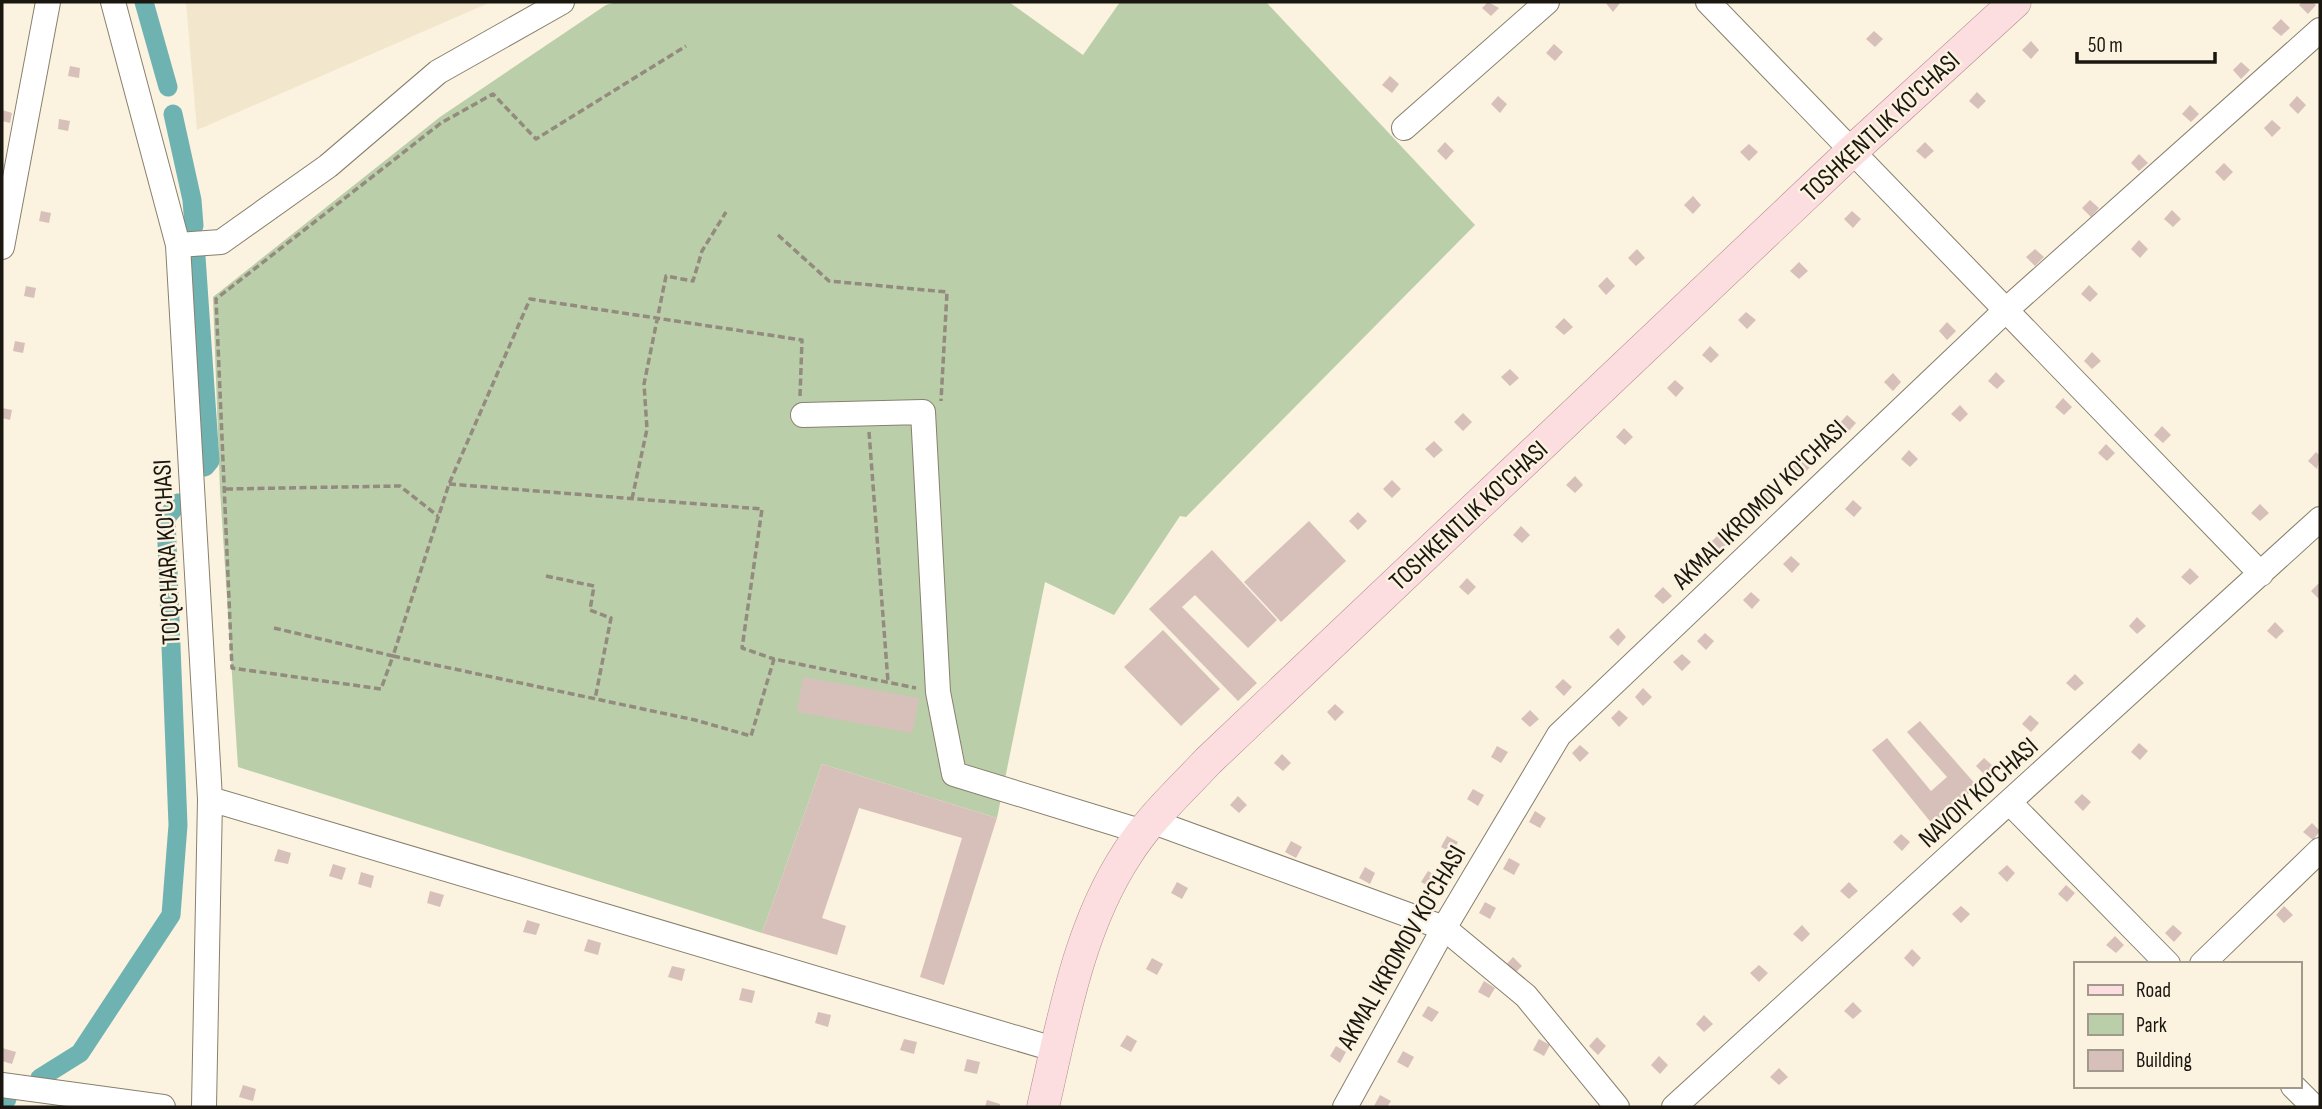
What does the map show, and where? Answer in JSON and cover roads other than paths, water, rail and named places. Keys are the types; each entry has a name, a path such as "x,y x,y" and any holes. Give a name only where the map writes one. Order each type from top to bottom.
{"main road":[{"name":"TOSHKENTLIK KO'CHASI","path":"1043,1107 1056,1050 1094,916 1126,855 1147,827 1218,751 1852,151 2015,2"}],"street":[{"path":"2,247 48,2"},
{"name":"TO'QCHARA KO'CHASI","path":"113,2 177,245 210,799 204,1107"},
{"path":"177,245 221,242 328,166 438,72 562,2"},
{"path":"1404,128 1547,2"},
{"path":"1708,2 2261,573"},
{"name":"AKMAL IKROMOV KO'CHASI","path":"1345,1107 1444,928 1559,735 2006,310 2320,30"},
{"path":"803,415 923,412 938,692 954,774 1147,827 1444,928 1526,996 1617,1107"},
{"name":"NAVOIY KO'CHASI","path":"1674,1107 2320,519"},
{"path":"210,799 1056,1050"},
{"path":"2010,803 2166,962"},
{"path":"2204,962 2320,850"},
{"path":"2,1084 26,1099 163,1107"},
{"path":"2295,1088 2314,1107"}],"waterway":[{"path":"144,2 168,87"},
{"path":"173,114 192,200 194,226"},
{"path":"196,257 210,461 205,467"},
{"path":"40,1078 80,1053 171,915 178,825 166,518 178,503"},
{"path":"2,1103 7,1099"}]}
